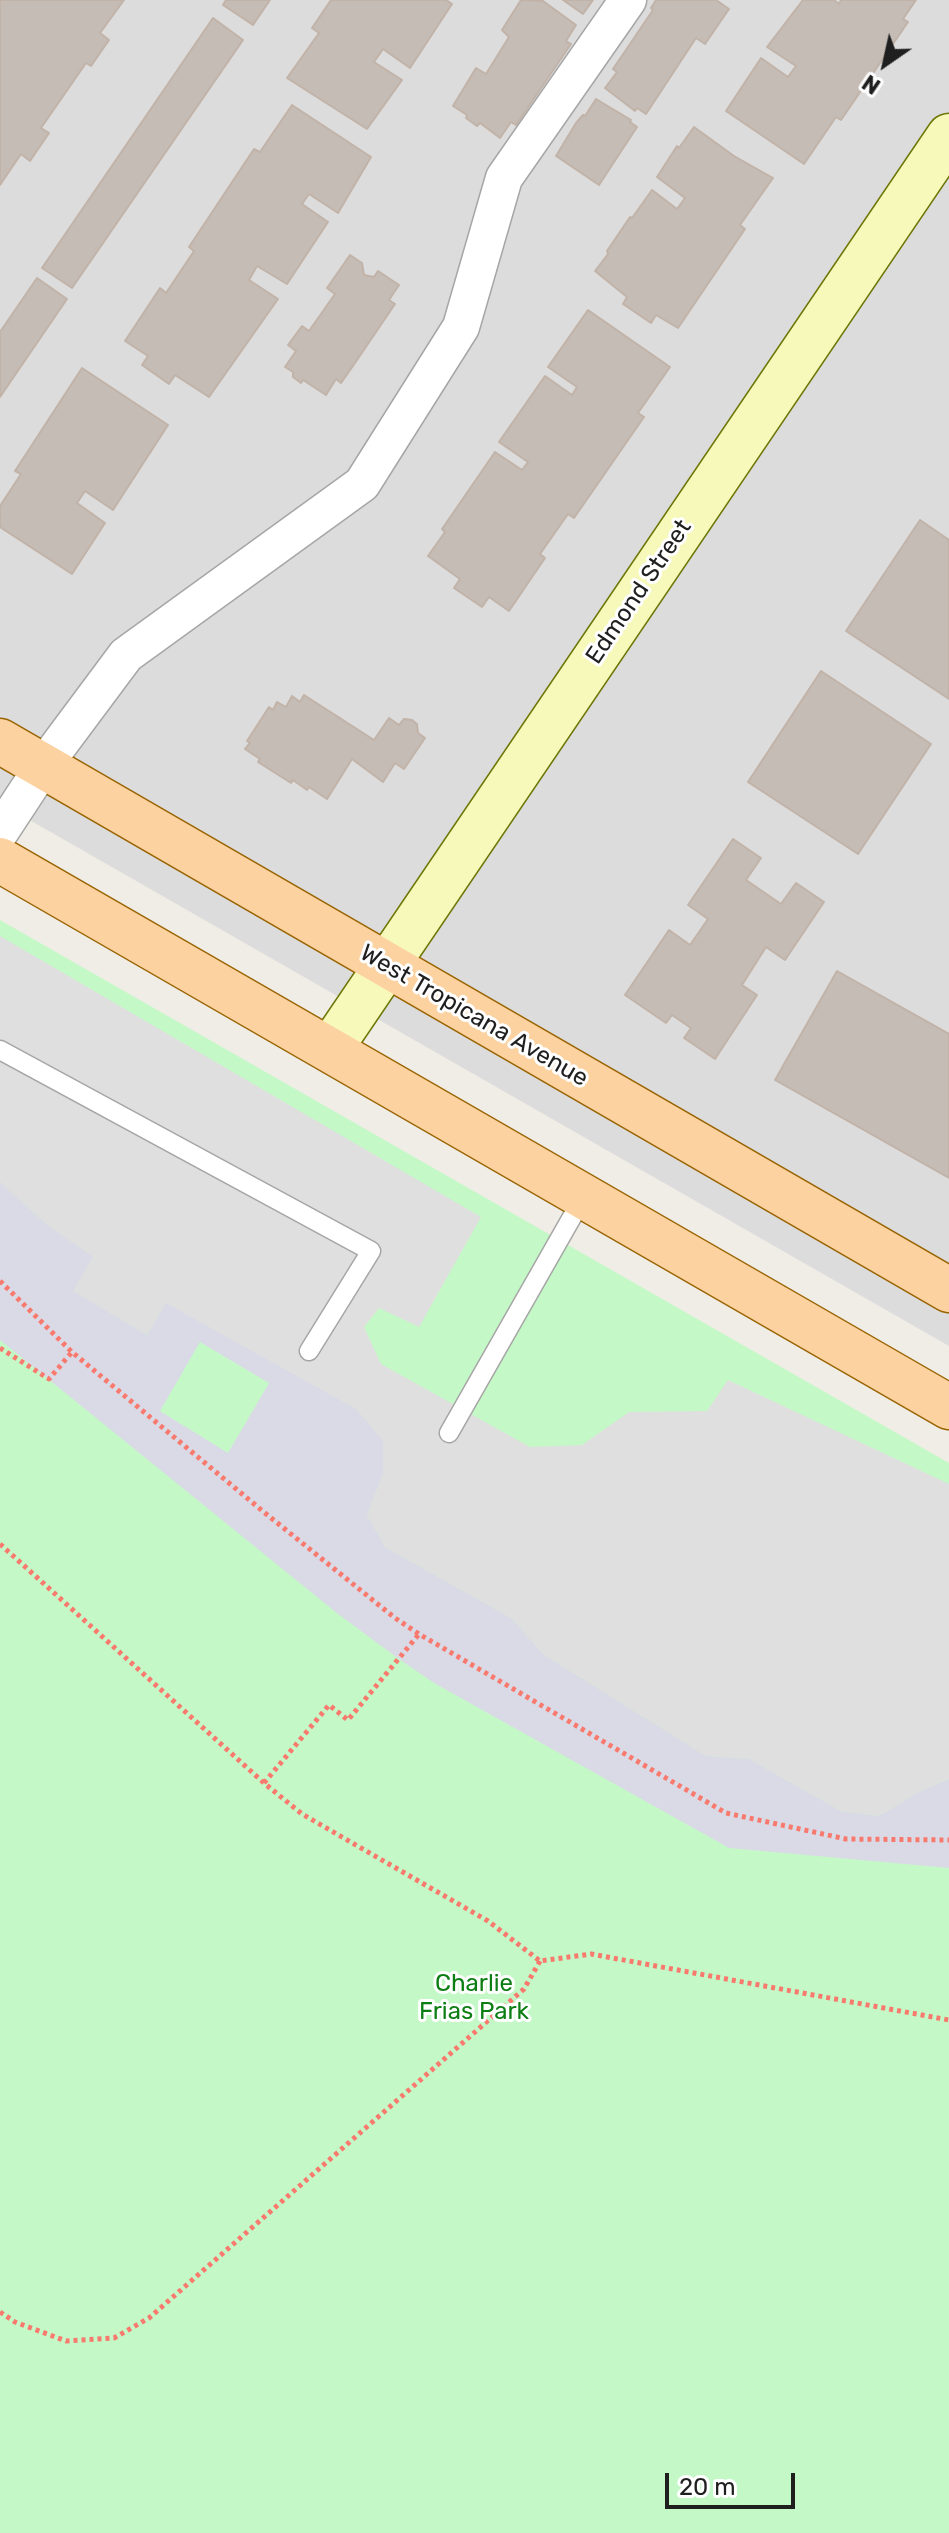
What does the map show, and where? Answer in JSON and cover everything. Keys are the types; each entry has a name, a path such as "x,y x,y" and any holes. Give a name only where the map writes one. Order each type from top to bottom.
{"main road":[{"name":"West Tropicana Avenue","path":"0,741 949,1290"},
{"path":"0,860 584,1196 946,1399"}],"street":[{"path":"0,832 44,765 126,655 362,484 461,327 504,178 628,0"},
{"name":"Edmond Street","path":"330,1049 949,136"}],"lane":[{"path":"0,1050 371,1251 309,1351"},
{"path":"449,1433 584,1196"}],"path":[{"path":"0,1281 72,1352 265,1513 419,1634 726,1813 846,1839 949,1840"},
{"path":"0,1348 49,1379 72,1352"},
{"path":"0,1544 302,1814 488,1921 540,1961 591,1954 949,2020"},
{"path":"264,1783 329,1705 348,1720 419,1634"},
{"path":"0,2312 15,2322 66,2341 114,2338 149,2318 524,1989 540,1961"}],"shaded area":[{"path":"0,0 949,0 949,1346 0,803"},
{"path":"0,936 481,1217 419,1327 379,1308 364,1327 381,1364 530,1447 582,1445 629,1412 707,1411 728,1380 949,1484 949,1779 919,1792 879,1816 841,1811 749,1759 706,1756 543,1654 511,1618 385,1547 367,1515 383,1474 383,1442 166,1303 147,1335 72,1291 92,1257 46,1224 0,1182"},
{"path":"0,1182 46,1224 93,1257 73,1291 147,1335 166,1303 356,1409 383,1441 383,1474 367,1515 385,1547 511,1618 543,1654 706,1756 749,1759 841,1811 879,1816 919,1792 949,1779 949,1868 729,1848 434,1683 399,1659 338,1614 0,1340","holes":["200,1342 269,1383 228,1453 160,1411"]}],"green space":[{"name":"Charlie Frias Park","path":"0,920 949,1463 949,2533 0,2533"}],"building":[{"path":"0,0 124,0 100,33 109,40 91,66 86,63 41,128 49,133 30,161 21,154 0,185"},
{"path":"226,0 270,0 253,25 223,5"},
{"path":"331,0 446,0 452,4 410,68 383,49 374,62 402,80 367,129 287,78 319,33 312,28"},
{"path":"521,0 543,1 576,25 566,41 571,44 516,125 511,122 500,138 480,123 477,126 453,106 476,68 486,74 509,37 502,30"},
{"path":"563,0 593,0 583,14"},
{"path":"656,0 716,0 729,9 705,44 696,38 646,114 637,108 635,111 605,88 617,72 613,69 653,10 651,8"},
{"path":"803,0 834,0 839,4 841,0 916,0 903,19 908,22 841,120 836,117 804,164 726,111 761,58 788,77 796,66 767,47"},
{"path":"213,18 243,40 72,288 42,268"},
{"path":"596,99 637,127 599,185 556,156 576,123 585,116"},
{"path":"292,105 371,157 338,213 309,194 302,204 328,222 287,284 257,266 249,280 278,299 209,397 175,375 169,384 142,365 148,356 125,341 160,288 166,293 194,251 189,247 254,149 260,152"},
{"path":"694,127 734,156 773,178 740,225 745,229 678,328 656,315 651,323 623,304 627,297 595,271 630,217 652,190 677,209 685,198 657,177"},
{"path":"350,255 362,263 364,275 374,277 378,271 399,285 389,300 395,304 341,383 336,379 326,395 303,380 301,383 285,367 296,351 288,345 302,326 309,331 335,294 327,288"},
{"path":"37,278 67,299 0,397 0,332"},
{"path":"588,310 670,367 638,413 644,417 574,518 568,514 540,554 545,558 509,611 489,597 482,607 454,588 460,579 428,556 445,532 442,529 495,452 522,470 528,462 499,442 545,376 572,395 577,387 548,367"},
{"path":"82,368 168,425 113,510 85,491 77,503 105,523 72,574 0,527 0,506 21,474 15,471"},
{"path":"920,520 949,540 949,699 846,631"},
{"path":"821,671 931,744 858,854 748,782"},
{"path":"304,695 374,740 389,718 399,725 404,719 412,720 417,724 418,733 425,738 404,769 395,763 383,782 352,759 327,799 309,787 307,790 293,780 291,783 258,762 260,759 245,749 269,707 273,710 277,702 286,707 292,696 300,702"},
{"path":"733,839 761,858 746,880 781,904 796,883 824,902 785,960 766,947 742,985 757,995 715,1059 684,1038 691,1028 672,1015 666,1023 625,995 669,930 690,945 708,919 688,905"},
{"path":"837,971 949,1034 949,1178 775,1080"}]}
